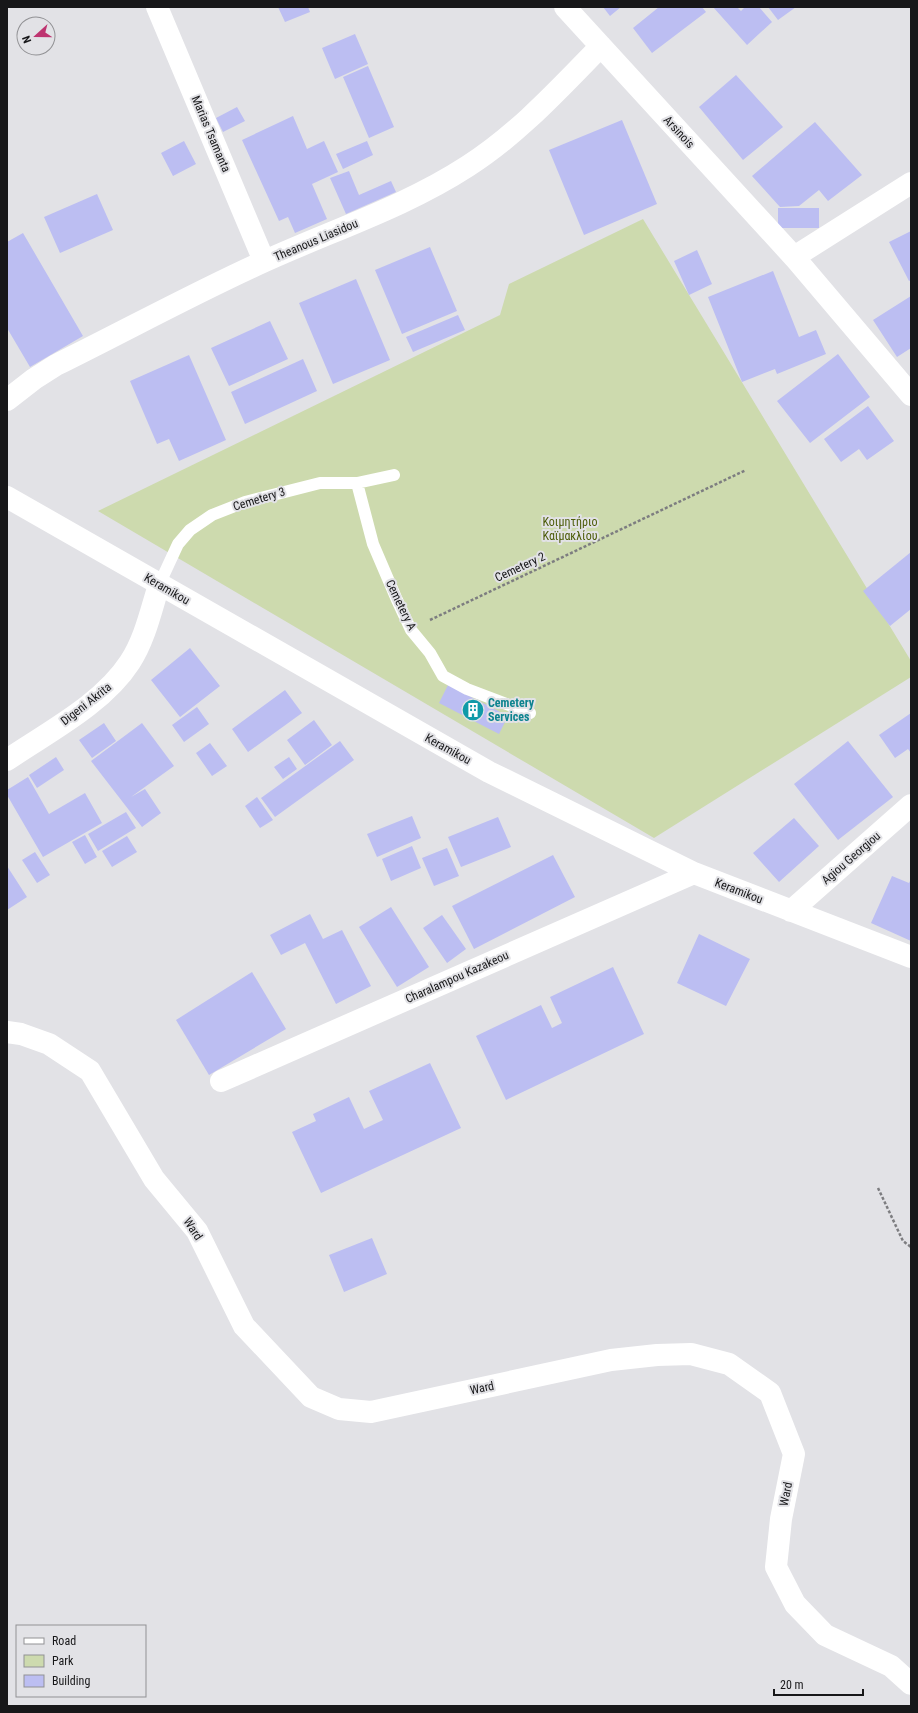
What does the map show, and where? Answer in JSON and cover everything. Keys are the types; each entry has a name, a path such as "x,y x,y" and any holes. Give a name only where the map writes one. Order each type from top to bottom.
{"street":[{"name":"Marias Tsamanta","path":"157,7 264,261"},
{"name":"Arsinois","path":"565,7 794,256 911,395"},
{"name":"Theanous Liasidou","path":"7,400 34,379 56,365 264,261 398,205 468,166 501,143 534,114 601,46"},
{"path":"794,256 911,183"},
{"name":"Keramikou","path":"7,497 489,772 694,873 911,957"},
{"name":"Digeni Akrita","path":"7,760 82,710 117,680 131,661 142,640 159,584"},
{"name":"Agiou Georgiou","path":"791,911 911,806"},
{"name":"Charalampou Kazakeou","path":"221,1081 694,873"},
{"name":"Ward","path":"7,1032 20,1034 49,1044 90,1071 154,1178 197,1231 244,1326 311,1397 339,1408 371,1412 611,1360 657,1354 691,1354 728,1364 770,1394 794,1454 781,1519 776,1567 795,1604 825,1635 891,1666 911,1684"}],"lane":[{"name":"Cemetery 3","path":"159,584 178,544 190,530 212,515 245,502 313,484 340,481 357,483 394,475"},
{"name":"Cemetery A","path":"357,483 373,544 411,630 430,653 443,676 467,690 530,713"}],"path":[{"name":"Cemetery 2","path":"411,630 450,610 746,470"},
{"path":"878,1188 903,1241 911,1247"}],"green space":[{"name":"Κοιμητήριο Καϊμακλίου","path":"643,219 911,661 911,677 654,838 98,511 500,315 509,284"}],"building":[{"path":"278,7 308,7 310,12 285,22"},
{"path":"603,7 621,7 610,16"},
{"path":"659,7 702,7 706,12 652,53 633,28"},
{"path":"713,7 737,7 741,11 745,7 759,7 772,22 747,45"},
{"path":"768,7 796,7 778,20"},
{"path":"355,34 368,64 335,79 322,48"},
{"path":"368,66 394,127 369,138 343,77"},
{"path":"736,75 783,127 743,160 699,107"},
{"path":"237,107 245,121 223,132 216,118"},
{"path":"293,116 307,149 324,141 338,172 312,184 327,219 295,233 288,217 279,221 242,140"},
{"path":"622,120 657,204 584,235 549,150"},
{"path":"815,122 862,175 828,201 819,190 799,206 780,207 752,176"},
{"path":"184,141 196,164 173,176 161,153"},
{"path":"367,141 373,155 343,169 336,154"},
{"path":"349,171 359,195 391,181 396,192 346,214 330,178"},
{"path":"97,194 113,230 60,253 44,217"},
{"path":"778,208 819,208 819,228 778,228"},
{"path":"911,231 911,280 909,281 889,242"},
{"path":"23,233 83,336 30,367 7,328 7,242"},
{"path":"430,247 457,311 402,334 375,270"},
{"path":"697,250 712,284 689,295 674,261"},
{"path":"773,271 799,337 816,330 826,354 777,374 775,369 742,382 708,297"},
{"path":"356,279 390,360 333,384 299,303"},
{"path":"911,296 911,348 897,357 873,320"},
{"path":"458,315 465,330 413,352 406,337"},
{"path":"270,321 288,359 229,386 211,348"},
{"path":"838,354 870,397 810,443 777,401"},
{"path":"189,355 226,440 179,461 169,439 157,444 130,381"},
{"path":"303,359 317,391 245,424 231,392"},
{"path":"868,406 894,441 867,460 859,449 841,462 824,439"},
{"path":"911,552 911,609 890,626 863,591"},
{"path":"190,648 220,686 180,717 151,680"},
{"name":"Cemetery Services","path":"448,685 508,716 499,734 439,703"},
{"path":"285,690 302,713 248,752 232,729"},
{"path":"197,707 209,724 184,742 172,725"},
{"path":"911,713 911,753 908,749 895,758 879,735"},
{"path":"314,720 332,745 305,765 287,740"},
{"path":"104,723 116,741 92,758 79,740"},
{"path":"142,723 174,766 131,797 145,789 161,813 142,827 91,761"},
{"path":"340,741 354,760 275,817 261,798"},
{"path":"848,741 893,797 838,840 794,784"},
{"path":"210,743 227,766 212,776 196,753"},
{"path":"56,757 64,770 37,788 29,775"},
{"path":"289,757 297,769 283,779 274,767"},
{"path":"28,777 49,814 85,793 102,823 43,857 7,795 7,790"},
{"path":"257,797 273,820 260,828 245,806"},
{"path":"126,812 136,828 98,851 88,834"},
{"path":"412,816 421,838 377,857 367,834"},
{"path":"498,817 511,847 461,867 448,837"},
{"path":"794,818 819,846 779,882 753,853"},
{"path":"85,835 97,857 85,864 72,842"},
{"path":"127,836 137,852 112,867 102,851"},
{"path":"412,846 421,868 391,881 382,859"},
{"path":"447,848 459,876 434,886 422,858"},
{"path":"35,852 50,875 37,883 22,860"},
{"path":"553,855 575,897 474,949 452,906"},
{"path":"7,866 27,897 7,910"},
{"path":"892,876 909,883 911,879 911,941 871,923"},
{"path":"391,907 429,967 397,987 359,927"},
{"path":"310,914 323,939 342,930 371,986 336,1004 305,943 281,955 270,935"},
{"path":"442,915 466,949 447,963 423,928"},
{"path":"699,934 750,959 726,1006 677,983"},
{"path":"613,967 644,1034 506,1100 476,1036 541,1005 552,1028 562,1023 550,997"},
{"path":"252,972 286,1029 209,1075 176,1020"},
{"path":"430,1063 461,1128 321,1193 292,1132 316,1121 313,1114 349,1097 364,1129 383,1120 369,1091"},
{"path":"372,1238 387,1274 344,1292 329,1255"}],"place":[{"name":"Cemetery Services","path":"473,710"}]}
